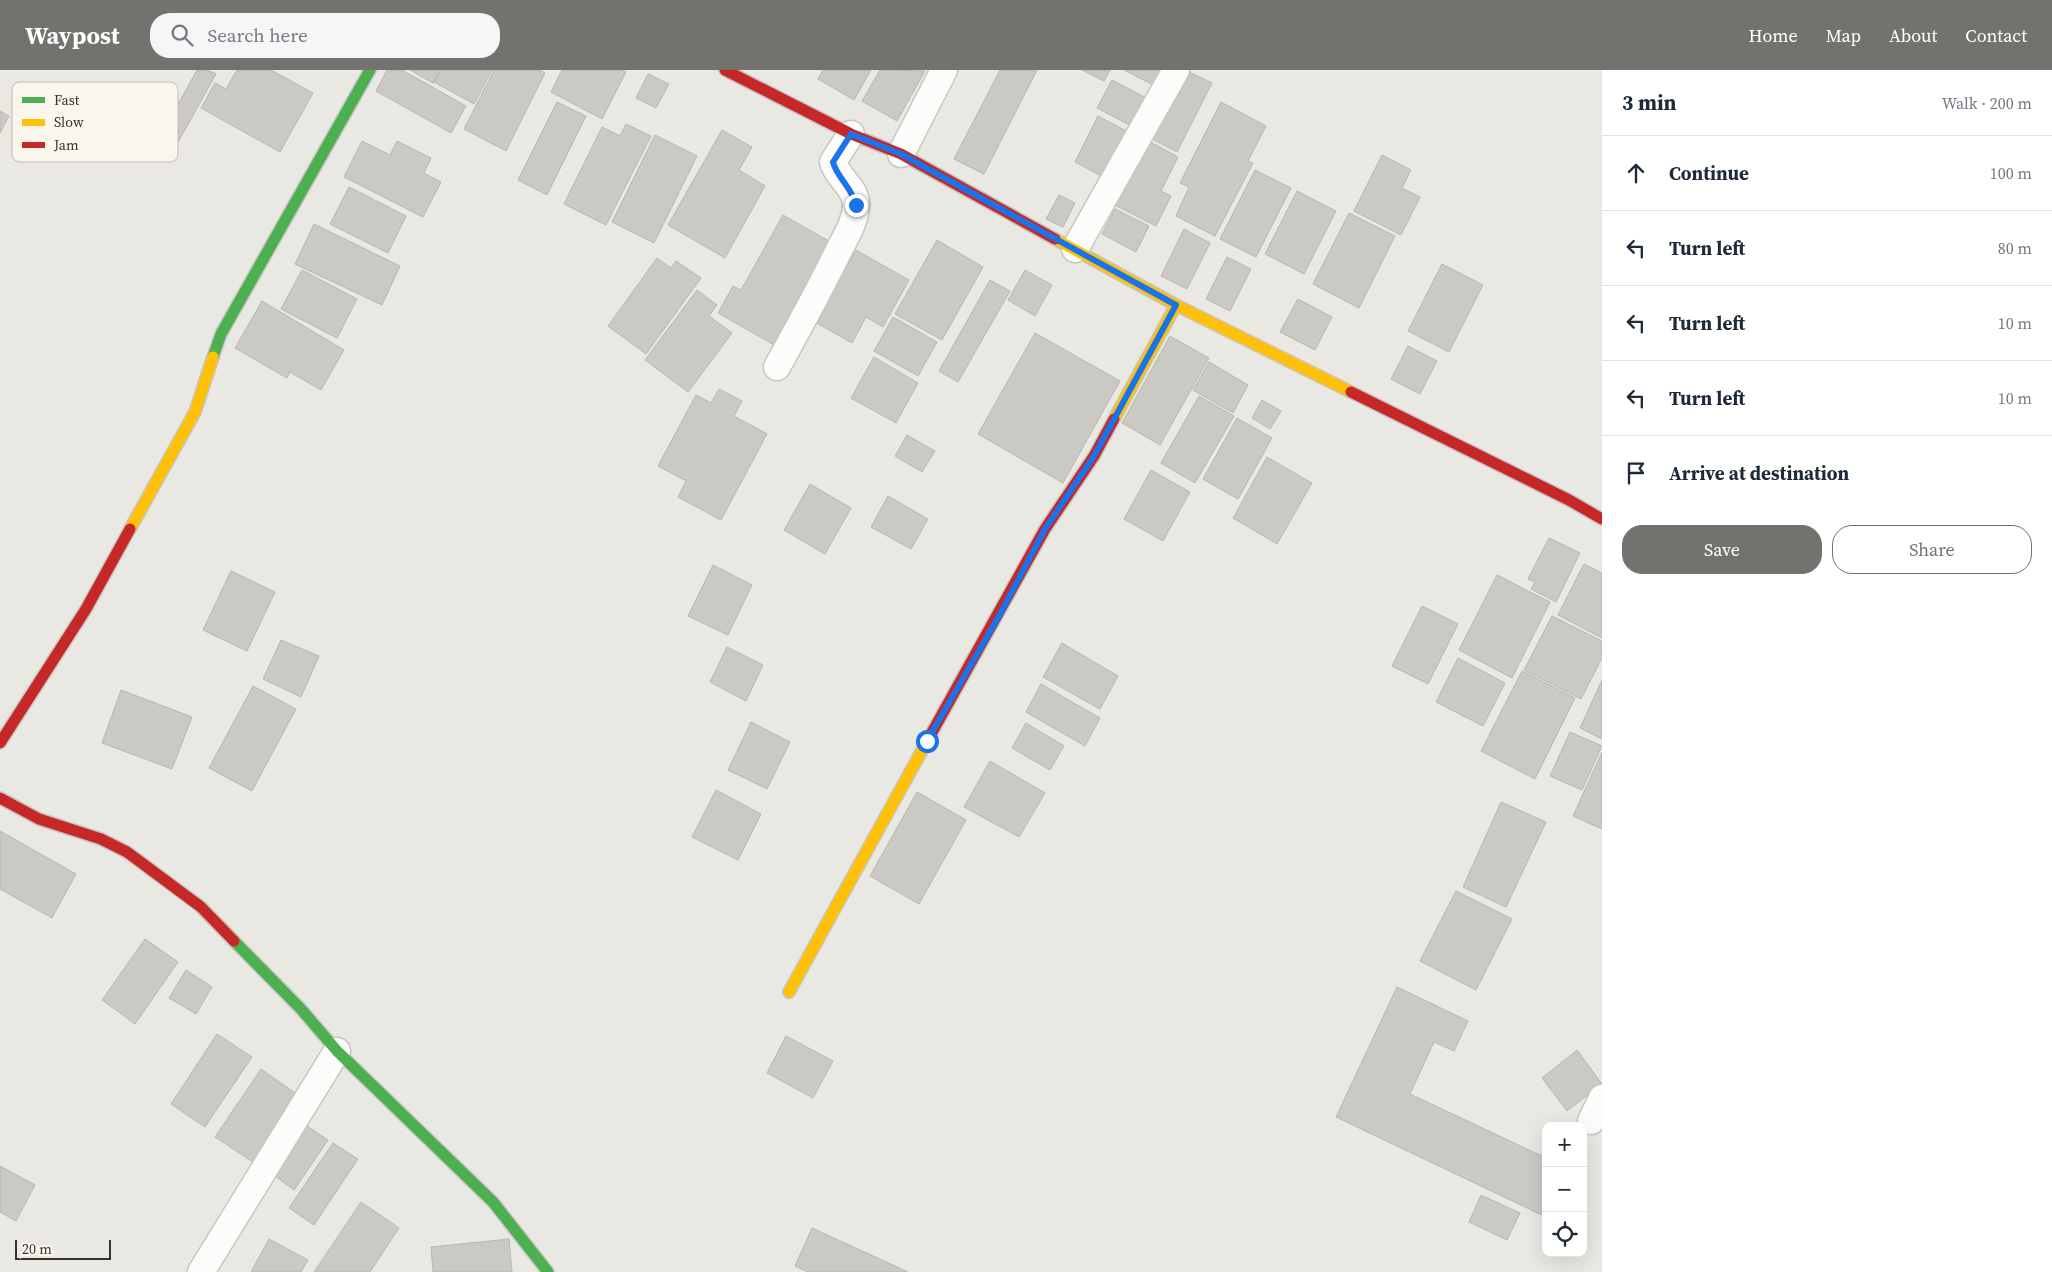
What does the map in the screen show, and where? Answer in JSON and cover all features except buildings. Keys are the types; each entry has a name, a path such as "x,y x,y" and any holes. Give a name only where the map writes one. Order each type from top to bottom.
{"street":[{"path":"0,743 86,609 195,412 221,334 370,70"},
{"path":"725,70 851,134 901,154 1176,305 1602,518"},
{"path":"901,154 944,70"},
{"path":"1075,249 1176,70"},
{"path":"777,367 817,296 850,228 856,205 854,195 834,168 833,162 851,134"},
{"path":"789,992 927,741 999,616 1045,529 1094,456 1176,305"},
{"path":"0,798 38,819 101,840 127,852 201,907 301,1009 337,1051 493,1202 548,1272"},
{"path":"201,1272 337,1051"},
{"path":"1590,1122 1602,1098"}],"traffic: fast":[{"path":"213,357 221,334 370,70"},
{"path":"234,941 301,1009 337,1051 493,1202 548,1272"}],"traffic: slow":[{"path":"1055,239 1176,305 1351,392"},
{"path":"1114,419 1176,305"},
{"path":"130,529 195,412 213,357"},
{"path":"789,992 930,736"}],"traffic: jam":[{"path":"725,70 851,134 901,154 1055,239"},
{"path":"1351,392 1569,500 1602,519"},
{"path":"930,736 1045,529 1094,456 1114,419"},
{"path":"0,743 86,609 130,529"},
{"path":"0,798 39,819 101,839 127,852 201,907 234,941"}],"route":[{"path":"856,205 854,195 834,168 833,162 851,134 901,154 1176,305 1094,456 1045,529 999,616 927,741"}]}
